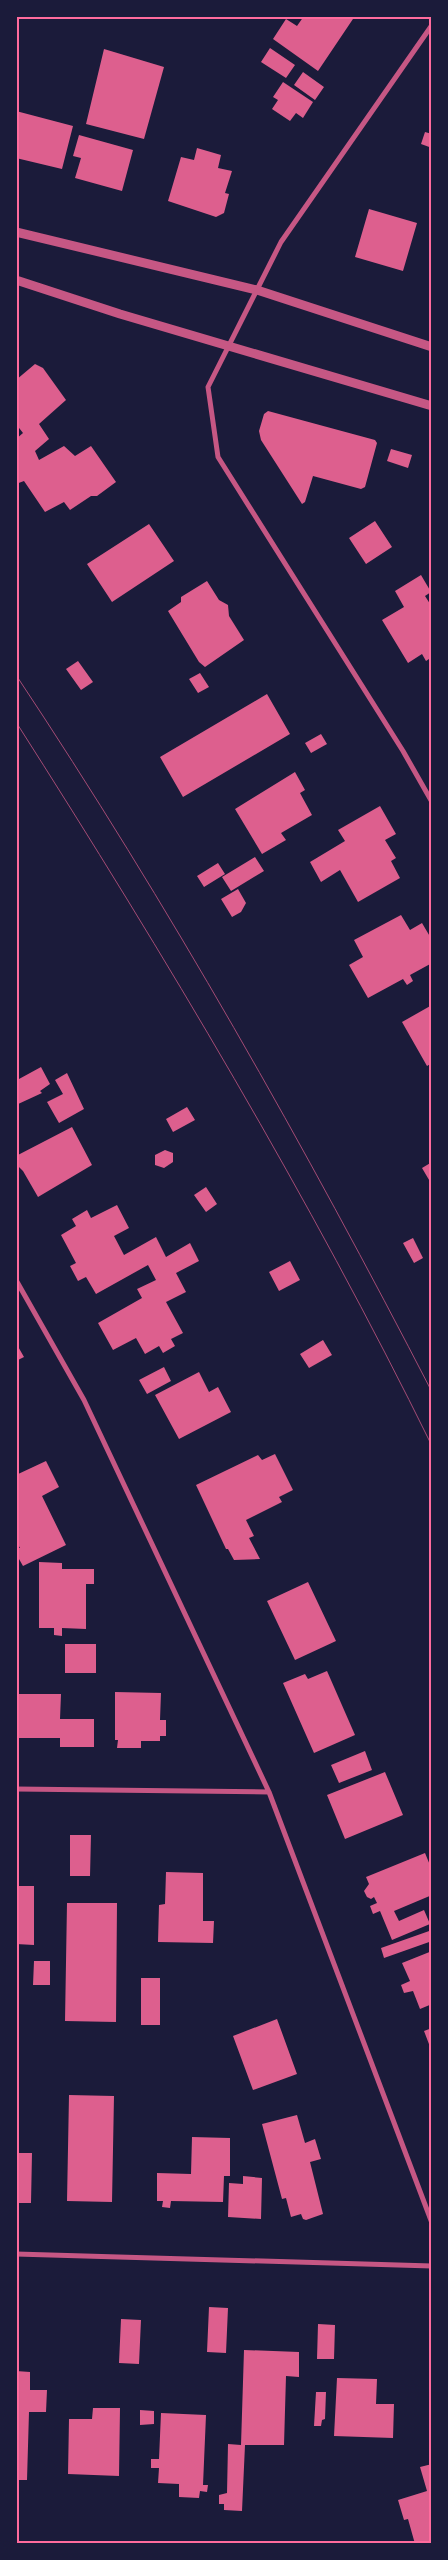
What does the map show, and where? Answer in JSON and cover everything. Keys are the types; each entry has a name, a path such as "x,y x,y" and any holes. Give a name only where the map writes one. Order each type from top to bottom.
{"street":[{"path":"432,25 281,242 208,387 218,457 403,751 432,802"},
{"path":"16,232 257,290 432,346"},
{"path":"16,280 120,314 432,406"},
{"path":"16,1280 84,1400 269,1792 432,2222"},
{"path":"16,1789 269,1792"},
{"path":"16,2254 432,2266"}],"building":[{"path":"304,16 355,16 318,71 273,39 286,19 297,26"},
{"path":"270,48 295,65 286,78 261,62"},
{"path":"104,49 164,67 144,139 86,124"},
{"path":"303,72 324,87 315,100 294,85"},
{"path":"283,82 313,102 303,118 296,113 290,121 272,109 278,100 273,97"},
{"path":"16,111 73,126 62,169 16,158"},
{"path":"425,132 432,134 432,148 421,144"},
{"path":"79,135 133,150 122,191 75,178 81,158 73,156"},
{"path":"197,148 221,155 218,168 232,171 225,193 229,194 224,213 216,217 168,201 181,157 194,160"},
{"path":"369,209 417,223 403,271 355,257"},
{"path":"35,364 43,368 66,400 39,424 49,439 35,451 39,460 64,446 75,456 91,446 116,482 97,496 91,496 70,510 64,502 45,512 24,481 16,484 16,439 23,433 16,424 16,380"},
{"path":"268,411 375,440 377,443 365,487 361,489 313,476 305,502 302,504 261,440 259,431 264,414"},
{"path":"391,449 412,455 408,468 387,461"},
{"path":"375,521 392,547 366,564 349,538"},
{"path":"149,524 174,561 112,602 87,564"},
{"path":"421,575 431,592 425,596 432,607 432,657 426,661 422,654 408,663 382,620 404,607 395,591"},
{"path":"207,581 219,600 228,605 229,616 244,640 205,667 199,662 168,611 181,602 181,597"},
{"path":"78,661 93,682 81,690 66,669"},
{"path":"200,673 209,687 198,693 189,679"},
{"path":"267,694 290,734 183,797 160,757"},
{"path":"321,734 327,744 311,753 305,743"},
{"path":"295,772 305,790 300,793 312,815 281,833 286,840 262,854 235,809"},
{"path":"380,806 396,834 385,840 396,858 391,861 400,878 358,902 340,870 321,882 310,862 345,841 338,830"},
{"path":"255,857 264,871 231,891 222,877"},
{"path":"218,863 225,874 204,887 197,876"},
{"path":"238,889 246,903 241,912 232,917 221,899"},
{"path":"401,915 410,930 422,923 432,940 432,963 410,975 413,981 407,985 403,979 368,998 349,965 363,957 354,940"},
{"path":"432,1005 432,1063 427,1066 402,1022"},
{"path":"41,1067 50,1084 40,1091 42,1093 16,1105 16,1074 19,1079"},
{"path":"67,1073 84,1109 59,1123 47,1102 63,1094 55,1080"},
{"path":"187,1107 195,1120 173,1132 166,1119"},
{"path":"72,1127 92,1165 38,1197 23,1171 17,1165 16,1156"},
{"path":"165,1150 173,1153 173,1162 164,1168 155,1165 155,1155"},
{"path":"432,1162 432,1185 422,1168"},
{"path":"206,1187 217,1204 206,1212 194,1195"},
{"path":"117,1205 129,1228 114,1236 124,1255 156,1237 166,1257 190,1243 199,1261 176,1273 186,1292 166,1302 183,1333 171,1339 175,1346 163,1353 159,1346 145,1354 136,1338 113,1350 98,1323 142,1298 137,1289 156,1280 148,1265 96,1294 86,1277 78,1281 70,1266 76,1263 61,1235 76,1226 72,1219 87,1210 91,1218"},
{"path":"413,1238 423,1258 414,1263 403,1243"},
{"path":"290,1261 300,1280 279,1291 269,1272"},
{"path":"323,1340 332,1355 309,1368 300,1354"},
{"path":"16,1343 24,1357 16,1361"},
{"path":"164,1367 171,1381 147,1394 139,1380"},
{"path":"199,1372 209,1392 218,1387 231,1412 179,1439 155,1395"},
{"path":"275,1454 293,1490 279,1497 282,1502 246,1520 254,1536 249,1538 260,1559 234,1560 228,1549 226,1549 196,1485 258,1455 262,1460"},
{"path":"46,1461 59,1487 42,1496 66,1545 23,1566 19,1559 16,1559 16,1548 20,1548 16,1541 16,1475"},
{"path":"39,1562 62,1563 62,1569 94,1569 94,1584 86,1584 86,1629 62,1628 62,1636 54,1635 54,1628 39,1628"},
{"path":"308,1582 336,1641 295,1660 267,1601"},
{"path":"65,1644 96,1644 96,1673 65,1673"},
{"path":"327,1671 355,1735 314,1753 283,1683 305,1674 308,1679"},
{"path":"115,1692 161,1693 160,1720 166,1720 166,1736 160,1736 160,1741 141,1741 141,1748 117,1748 118,1740 115,1740"},
{"path":"61,1694 60,1719 94,1719 94,1747 60,1747 60,1738 19,1738 16,1695"},
{"path":"365,1751 372,1770 339,1783 331,1765"},
{"path":"385,1772 403,1815 345,1839 327,1795"},
{"path":"70,1835 91,1835 90,1876 70,1876"},
{"path":"425,1853 432,1870 432,1895 394,1911 399,1921 424,1910 430,1924 392,1940 380,1911 373,1914 370,1906 377,1903 374,1897 371,1899 367,1897 364,1891 369,1884 366,1877"},
{"path":"166,1872 203,1873 203,1921 214,1921 213,1943 158,1942 159,1905 165,1904"},
{"path":"16,1886 34,1886 34,1945 16,1944"},
{"path":"67,1903 117,1903 116,2022 65,2021"},
{"path":"432,1930 432,1941 384,1958 381,1948"},
{"path":"432,1951 432,2004 420,2009 413,1991 404,1993 401,1985 410,1981 402,1963"},
{"path":"34,1961 50,1961 50,1985 33,1985"},
{"path":"141,1978 160,1978 160,2025 141,2025"},
{"path":"277,2019 297,2074 253,2090 233,2036"},
{"path":"432,2028 432,2052 424,2031"},
{"path":"69,2095 114,2096 112,2202 67,2201"},
{"path":"297,2115 305,2143 315,2139 321,2159 310,2162 323,2214 306,2220 303,2219 301,2214 291,2217 286,2198 282,2199 262,2124"},
{"path":"192,2137 230,2138 230,2176 224,2176 223,2202 171,2201 170,2208 162,2207 163,2201 157,2201 157,2173 191,2174"},
{"path":"16,2153 32,2153 31,2203 16,2203"},
{"path":"243,2176 262,2178 261,2219 228,2217 229,2183 243,2184"},
{"path":"209,2307 228,2308 226,2353 207,2352"},
{"path":"121,2319 141,2320 139,2364 119,2363"},
{"path":"318,2324 335,2325 334,2359 317,2359"},
{"path":"244,2350 299,2352 299,2377 286,2376 284,2445 245,2445 242,2511 224,2510 224,2504 219,2504 219,2495 227,2493 228,2444 241,2445"},
{"path":"16,2371 30,2372 30,2390 47,2390 46,2412 29,2412 27,2480 16,2480"},
{"path":"337,2378 377,2379 376,2404 394,2404 393,2438 334,2436"},
{"path":"316,2392 326,2392 325,2419 322,2420 321,2426 314,2426"},
{"path":"93,2408 120,2408 119,2476 68,2474 69,2419 92,2419"},
{"path":"140,2410 154,2411 154,2424 140,2425"},
{"path":"161,2413 206,2415 203,2485 208,2485 207,2492 200,2491 199,2498 179,2497 179,2484 158,2483 159,2468 151,2468 151,2459 159,2459"},
{"path":"432,2464 432,2542 415,2544 408,2519 404,2520 398,2500 427,2491 420,2467"}],"tram line":[{"path":"16,675 128,849 234,1028 335,1209 432,1392"},
{"path":"16,722 127,899 234,1078 336,1260 432,1446"}]}
